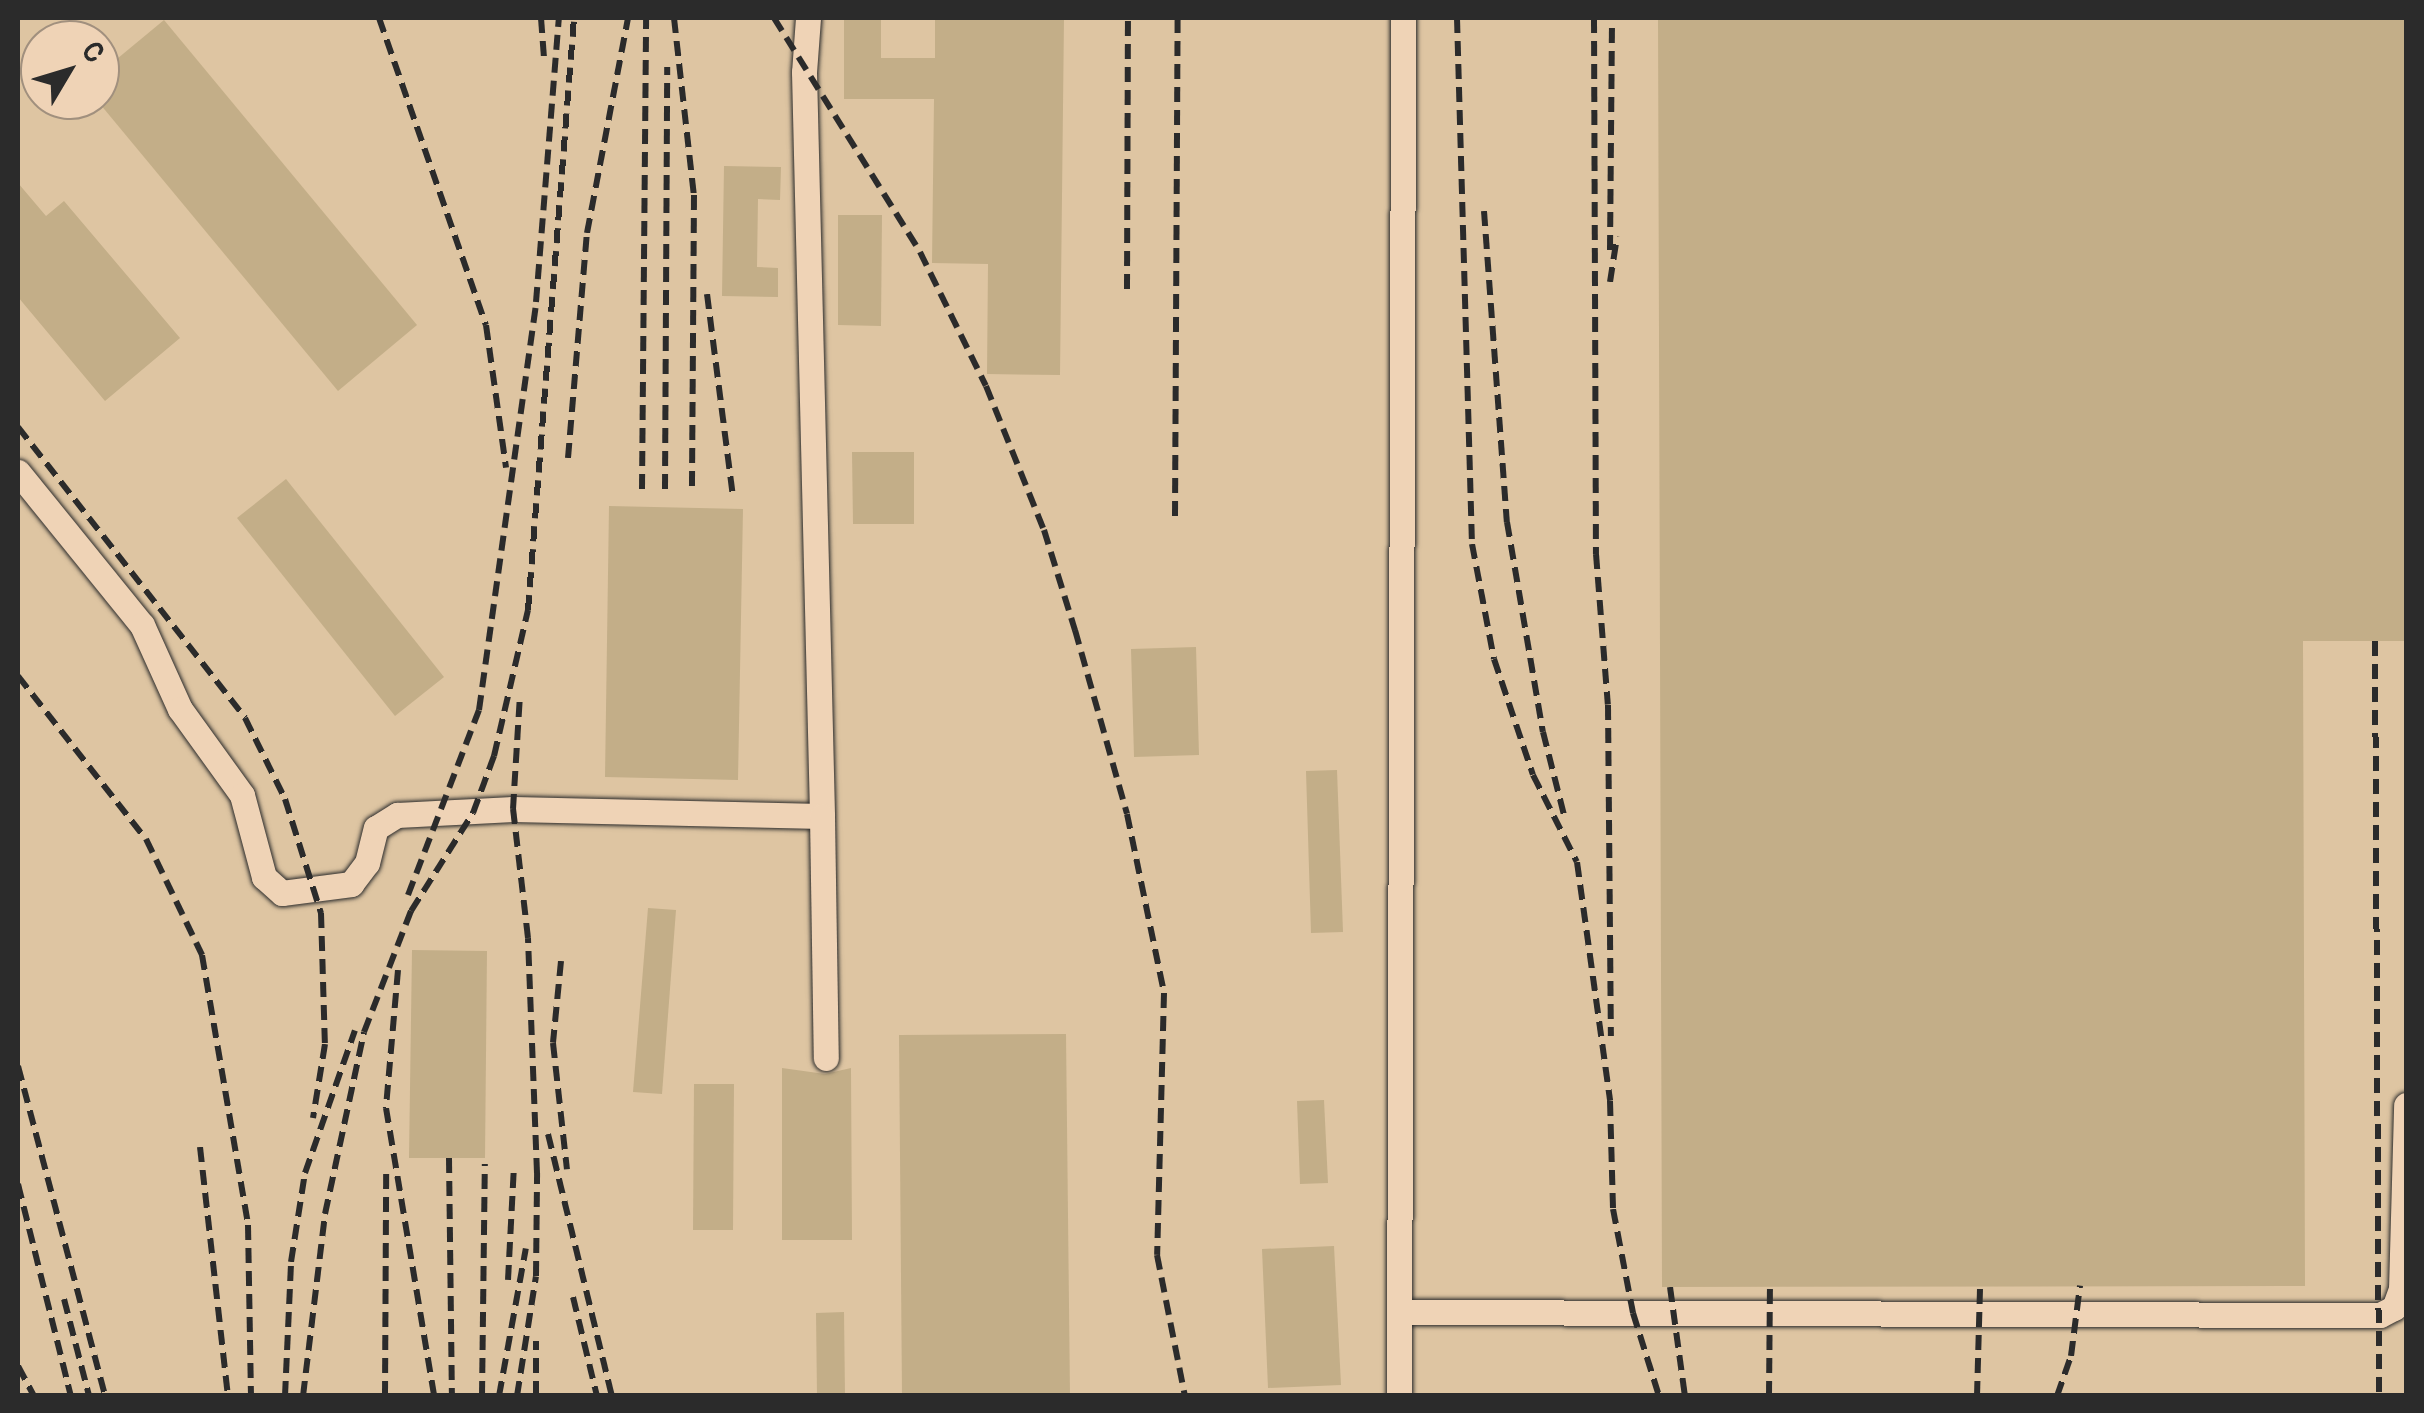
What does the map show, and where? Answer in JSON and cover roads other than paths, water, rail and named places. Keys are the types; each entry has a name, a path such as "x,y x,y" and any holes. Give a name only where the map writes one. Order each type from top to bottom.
{"street":[{"path":"808,18 804,72 826,1058"},
{"path":"1399,1396 1403,18"},
{"path":"18,472 142,625 180,709 242,795 264,877 282,893 350,884 368,863 376,828 398,816 513,809 822,816"},
{"path":"1402,1312 2380,1315 2394,1308 2402,1289 2406,1105"}],"railway":[{"path":"379,18 486,325 506,468"},
{"path":"541,18 544,58"},
{"path":"408,895 479,710 536,302 559,18"},
{"path":"303,1396 325,1214 364,1032 411,911 473,813 494,756 528,610 574,18"},
{"path":"568,458 587,233 628,18"},
{"path":"642,489 646,18"},
{"path":"674,18 694,195 692,491"},
{"path":"774,18 920,252 986,386 1044,530 1075,630 1127,814 1164,993 1157,1255 1185,1396"},
{"path":"1127,289 1128,18"},
{"path":"1175,516 1178,18"},
{"path":"1457,18 1472,544 1494,659 1533,775 1577,862 1610,1101 1613,1209 1633,1313 1659,1396"},
{"path":"1594,18 1596,554 1608,705 1611,1036"},
{"path":"1610,250 1612,18"},
{"path":"665,489 667,67"},
{"path":"1484,211 1507,522 1543,732 1565,819"},
{"path":"1610,282 1617,237"},
{"path":"707,294 733,498"},
{"path":"18,427 245,718 285,799 321,913 325,1044 313,1118"},
{"path":"2375,641 2379,1396"},
{"path":"18,676 146,839 202,955 248,1225 251,1396"},
{"path":"517,1396 536,1276 537,1173 528,938 513,809 520,694"},
{"path":"561,961 553,1043 567,1169"},
{"path":"398,970 386,1108 434,1396"},
{"path":"285,1396 291,1262 305,1173 355,1030"},
{"path":"18,1066 105,1396"},
{"path":"548,1134 612,1396"},
{"path":"200,1147 228,1396"},
{"path":"449,1158 452,1396"},
{"path":"482,1396 485,1164"},
{"path":"508,1280 514,1165"},
{"path":"385,1396 386,1168"},
{"path":"18,1184 71,1396"},
{"path":"499,1396 526,1248"},
{"path":"2057,1396 2071,1356 2080,1286"},
{"path":"1670,1287 1685,1396"},
{"path":"1769,1396 1770,1287"},
{"path":"1977,1396 1980,1288"},
{"path":"573,1297 597,1396"},
{"path":"64,1299 89,1396"},
{"path":"536,1341 536,1396"},
{"path":"18,1366 34,1396"}]}
